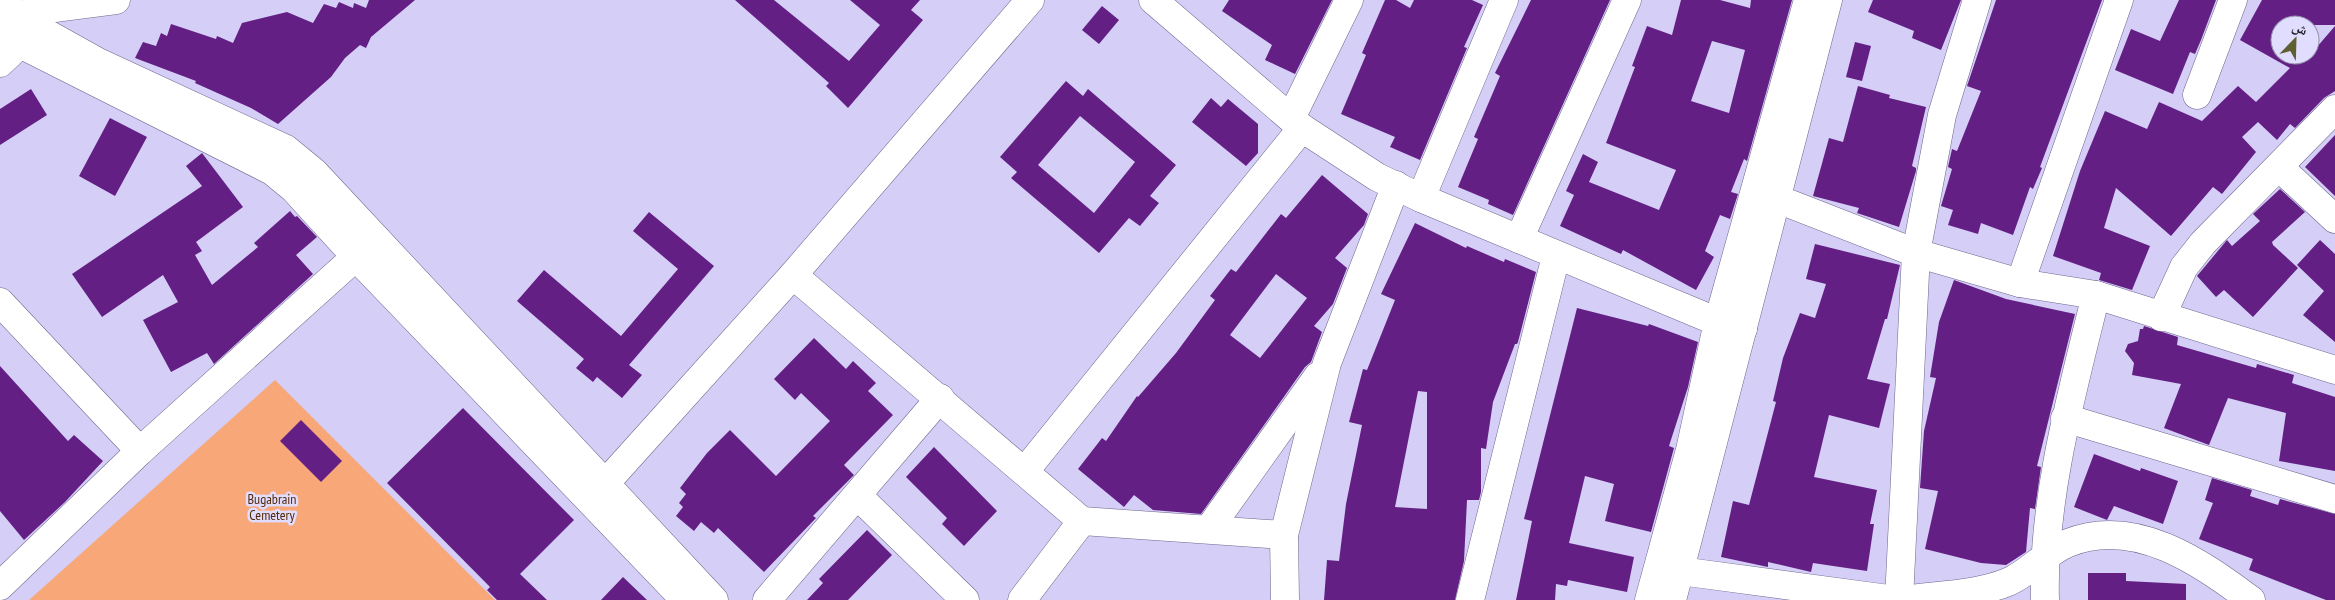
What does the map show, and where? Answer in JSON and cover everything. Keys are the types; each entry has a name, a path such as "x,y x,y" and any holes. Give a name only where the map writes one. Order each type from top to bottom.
{"street":[{"path":"14,24 116,0"},
{"path":"598,492 794,275 1030,0"},
{"path":"1153,0 1296,123 1377,177 1556,256 1730,326"},
{"path":"1025,471 1296,123 1350,0"},
{"path":"1421,198 1504,0"},
{"path":"1519,239 1627,0"},
{"path":"1672,600 1680,571 1730,326 1808,0"},
{"path":"1649,600 1690,450 1730,326 1775,198 1828,0"},
{"path":"1977,0 1958,57 1942,115 1916,253 1901,600 1986,589 2009,582 2068,543 2102,536 2132,536 2169,548 2211,570 2251,600"},
{"path":"2020,282 2119,0"},
{"path":"2197,95 2234,0"},
{"path":"0,63 14,24"},
{"path":"14,24 286,149 314,172 376,239 598,492 685,600"},
{"path":"14,24 272,171 294,189 356,257 598,492 714,600"},
{"path":"2161,317 2184,268 2199,249 2335,109"},
{"path":"2279,167 2335,219"},
{"path":"1285,600 1284,535 1327,363 1396,185"},
{"path":"1775,198 1916,253 2020,282 2096,295 2161,317 2335,370"},
{"path":"4,572 376,239"},
{"path":"1470,600 1556,256"},
{"path":"794,275 1082,521 1284,535"},
{"path":"2045,600 2044,559 2066,418 2096,295"},
{"path":"0,302 140,451"},
{"path":"1209,530 1327,363"},
{"path":"767,600 940,398"},
{"path":"2066,418 2335,499"},
{"path":"858,496 965,600"},
{"path":"1022,600 1082,521"},
{"path":"1680,571 1896,600"}],"green space":[{"name":"Bugabrain Cemetery","path":"275,380 495,600 29,600"}],"building":[{"path":"369,0 415,0 371,37 366,48 360,45 345,58 331,77 278,124 251,108 195,83 196,81 135,58 143,42 156,46 161,33 167,36 171,24 216,39 217,36 233,43 242,23 287,12 313,23 324,4 336,8 339,2 353,8 354,3 366,8"},
{"path":"735,0 774,0 849,61 880,25 850,0 920,0 911,10 923,20 848,108 826,86 829,83"},
{"path":"1229,0 1332,0 1295,74 1265,60 1272,45 1222,11"},
{"path":"1385,0 1396,0 1410,8 1414,0 1472,0 1483,5 1464,47 1467,48 1420,160 1390,147 1395,137 1341,114 1366,55 1362,53"},
{"path":"1531,0 1610,0 1513,215 1488,204 1489,200 1458,187 1478,139 1474,137 1500,76 1495,73"},
{"path":"1681,0 1720,0 1750,8 1751,0 1792,0 1747,161 1744,159 1731,192 1738,194 1730,219 1720,215 1705,251 1714,257 1696,290 1623,250 1621,254 1560,226 1574,195 1566,191 1583,154 1598,162 1589,182 1659,210 1676,170 1606,143 1635,67 1632,66 1647,26 1672,35","holes":["1712,41 1745,50 1729,113 1691,101"]},
{"path":"1873,0 1961,0 1941,50 1912,38 1914,31 1868,12"},
{"path":"1996,0 2102,0 2040,167 2042,168 2033,189 2030,187 2013,235 1981,223 1978,234 1948,225 1953,210 1941,206 1952,169 1948,167 1952,149 1957,151 1981,91 1967,86"},
{"path":"2179,0 2216,0 2195,54 2190,52 2173,94 2115,70 2131,29 2160,41"},
{"path":"2262,0 2335,0 2335,25 2320,25 2320,15 2270,15 2270,57 2240,40"},
{"path":"1102,6 1119,20 1099,44 1082,30"},
{"path":"2335,26 2335,91 2324,98 2295,128 2290,124 2277,140 2258,122 2242,137 2256,152 2222,194 2213,187 2171,236 2116,188 2104,228 2150,246 2132,290 2099,280 2101,273 2053,256 2080,171 2105,111 2147,129 2159,102 2202,121 2238,86 2256,102 2290,68 2285,65 2320,65 2320,43"},
{"path":"1855,42 1871,46 1862,81 1846,77"},
{"path":"1066,81 1083,96 1088,89 1176,165 1150,196 1159,203 1140,226 1129,218 1099,253 1011,178 1017,172 1000,157","holes":["1080,116 1135,162 1094,213 1038,165"]},
{"path":"1858,86 1890,95 1889,98 1926,107 1912,166 1916,168 1916,171 1899,227 1857,213 1859,208 1813,196 1829,138 1843,142"},
{"path":"31,89 47,115 0,145 0,109"},
{"path":"1211,98 1221,107 1228,99 1258,124 1258,153 1246,166 1192,122"},
{"path":"110,118 147,137 115,196 79,176"},
{"path":"2335,135 2335,196 2305,167"},
{"path":"202,153 243,207 196,242 202,251 195,255 212,285 258,247 254,243 290,211 317,237 296,255 313,274 214,364 207,353 171,372 143,320 178,302 163,275 102,317 72,274 202,186 186,166"},
{"path":"1322,175 1368,214 1364,225 1335,258 1347,268 1333,304 1314,326 1322,332 1311,362 1305,367 1201,514 1153,510 1134,495 1124,507 1078,469 1102,438 1106,441 1137,396 1176,353 1215,300 1210,296 1231,269 1236,272 1281,214 1286,218","holes":["1276,274 1307,298 1260,358 1230,335"]},
{"path":"2280,189 2305,212 2272,242 2298,268 2253,317 2224,290 2216,297 2197,276 2227,240 2232,246 2260,221 2253,214"},
{"path":"649,212 714,266 629,365 642,375 622,398 597,377 593,382 576,368 584,359 517,301 544,270 621,336 678,269 633,231"},
{"path":"1415,223 1466,248 1467,246 1504,262 1505,259 1536,272 1518,342 1515,344 1493,402 1486,449 1481,448 1481,492 1479,500 1467,500 1464,561 1455,600 1324,600 1327,560 1339,561 1346,504 1362,425 1349,422 1363,369 1367,370 1395,300 1381,294","holes":["1418,391 1427,392 1427,509 1395,507"]},
{"path":"2320,240 2335,254 2335,342 2303,315 2324,291 2297,265"},
{"path":"1815,244 1900,265 1887,319 1885,319 1867,379 1890,384 1879,428 1829,415 1814,477 1877,490 1870,524 1874,524 1867,571 1813,563 1811,572 1768,562 1768,567 1721,557 1733,501 1749,505 1776,402 1773,401 1783,358 1800,313 1815,318 1826,284 1806,279"},
{"path":"1954,280 2006,299 2075,314 2037,466 2041,467 2035,509 2030,508 2026,552 2006,565 1981,563 1925,549 1938,491 1920,488 1924,431 1936,378 1930,377 1939,322"},
{"path":"1577,308 1648,326 1649,324 1698,342 1688,387 1669,446 1674,448 1651,532 1605,521 1614,484 1585,476 1569,543 1634,557 1627,592 1568,580 1567,586 1556,584 1555,600 1516,600 1532,521 1524,519"},
{"path":"2144,326 2178,337 2177,345 2256,368 2257,364 2294,375 2292,383 2335,397 2335,471 2279,461 2286,413 2228,398 2209,445 2164,428 2181,384 2132,375 2134,363 2125,351 2128,344 2138,341 2140,329 2143,329"},
{"path":"814,338 846,369 853,361 876,383 868,391 893,415 844,465 854,475 813,516 816,518 764,572 718,528 714,533 701,522 694,531 676,516 683,507 679,503 686,494 680,488 707,453 730,430 776,476 830,421 801,393 795,400 774,379"},
{"path":"0,366 68,441 74,435 103,461 65,502 24,540 0,511"},
{"path":"463,408 574,520 520,574 547,600 497,600 487,590 490,587 387,483"},
{"path":"301,420 342,461 321,482 280,441"},
{"path":"934,447 997,511 964,546 942,524 947,518 906,477"},
{"path":"2094,454 2140,471 2141,468 2178,481 2163,524 2114,506 2107,520 2074,507"},
{"path":"2212,478 2252,490 2250,496 2278,505 2280,499 2335,514 2335,600 2326,600 2249,570 2253,559 2199,539 2213,503 2205,500"},
{"path":"867,530 892,555 848,600 807,600 823,583 819,579"},
{"path":"2088,573 2126,573 2126,581 2186,584 2186,600 2088,600"},
{"path":"623,577 647,600 601,600"}]}
